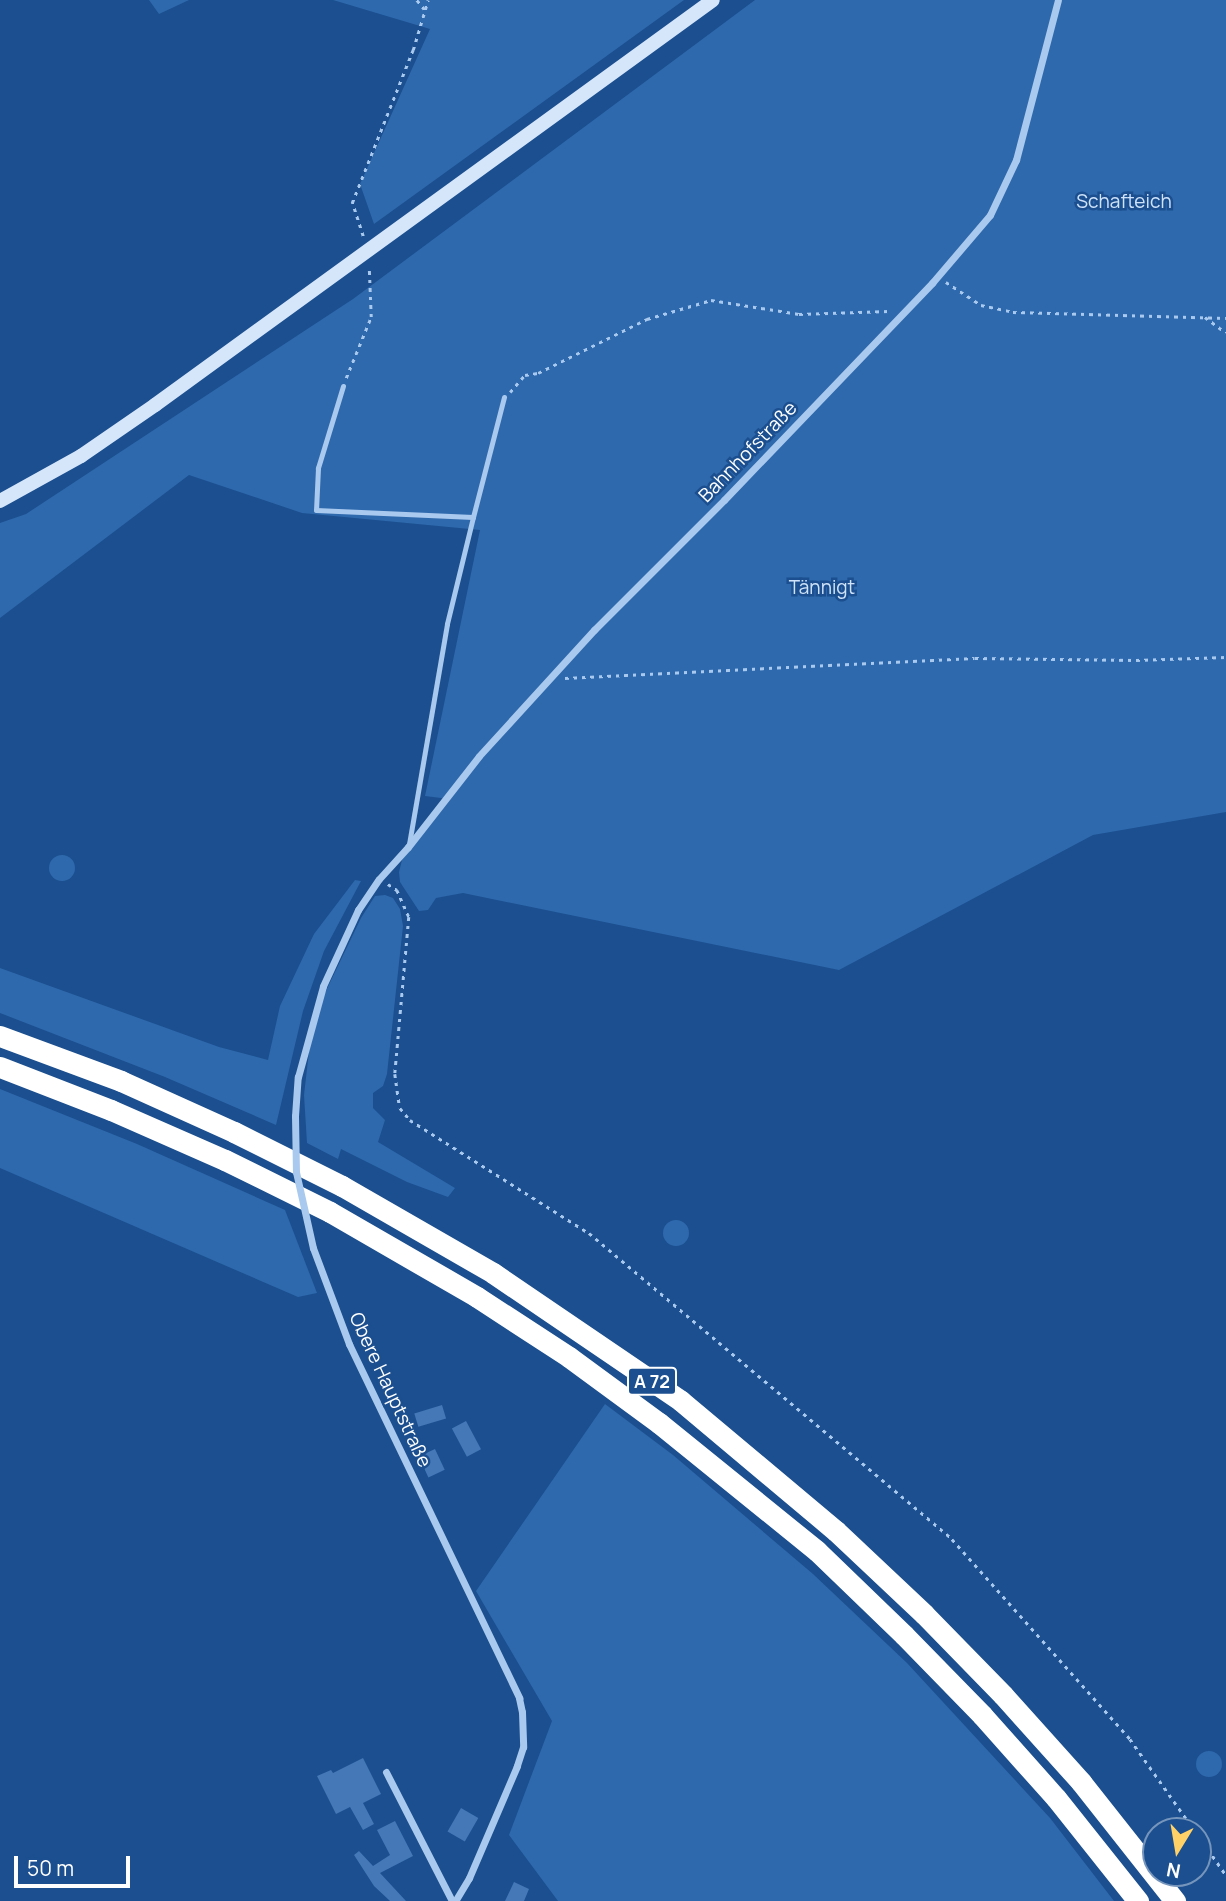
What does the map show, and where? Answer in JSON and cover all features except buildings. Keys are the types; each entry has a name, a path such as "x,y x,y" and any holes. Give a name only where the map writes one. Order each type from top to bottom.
{"highway":[{"name":"A 72","path":"0,1036 121,1081 234,1132 342,1186 493,1273 681,1401 835,1531 925,1614 1081,1782 1175,1901"},
{"name":"A 72","path":"0,1067 124,1115 225,1160 330,1212 477,1297 569,1357 648,1415 817,1551 904,1634 992,1725 1138,1901"}],"main road":[{"path":"0,501 105,440 713,0"}],"street":[{"name":"Bahnhofstraße","path":"379,878 408,847 479,756 548,679 906,310 990,215 1016,160 1058,0"},
{"name":"Obere Hauptstraße","path":"379,878 358,910 323,986 298,1077 295,1116 296,1172 313,1248 349,1344 519,1698 523,1747 517,1766 469,1878 454,1901 387,1772"}],"lane":[{"path":"342,386 317,468 316,510 474,517"},
{"path":"408,847 420,766 447,624 504,397"}],"path":[{"path":"417,0 425,10"},
{"path":"342,386 371,317 368,251 352,203 413,51 428,0"},
{"path":"941,273 948,285 981,305 1013,312 1226,318"},
{"path":"504,397 526,375 538,373 647,319 711,300 799,314 906,310"},
{"path":"1205,317 1226,333"},
{"path":"548,679 975,658 1136,660 1226,657"},
{"path":"379,878 397,890 409,917 395,1074 400,1108 410,1120 589,1233 952,1539 1130,1739 1186,1817"},
{"path":"1212,1855 1226,1875"}],"green space":[{"path":"149,0 189,0 159,14"},
{"path":"333,0 684,0 374,224 360,184 430,29"},
{"name":"Tännigt","path":"755,0 1226,0 1226,812 1093,835 839,970 463,893 436,898 428,910 419,911 400,882 399,872 402,860 449,799 425,796 480,530 302,513 189,475 0,618 0,523 26,514 353,299"},
{"path":"62,855 71,859 75,868 71,877 62,881 53,877 49,868 53,859"},
{"path":"355,880 361,881 324,951 303,1011 276,1125 165,1077 0,1013 0,968 219,1047 268,1060 280,1006 314,934"},
{"path":"375,896 393,898 400,909 403,926 387,1074 383,1086 373,1093 373,1108 385,1120 378,1142 455,1188 448,1197 407,1182 341,1149 338,1159 307,1143 304,1095 310,1043 323,997 361,918"},
{"path":"0,1089 137,1144 285,1210 317,1293 298,1297 0,1168"},
{"path":"676,1220 685,1224 689,1233 685,1242 676,1246 667,1242 663,1233 667,1224"},
{"path":"605,1404 673,1455 813,1574 907,1663 1050,1818 1114,1901 558,1901 509,1835 552,1721 476,1591"},
{"path":"1209,1751 1218,1755 1222,1764 1218,1773 1209,1777 1200,1773 1196,1764 1200,1755"}],"park label":[{"name":"Schafteich","path":"1124,202"}]}
